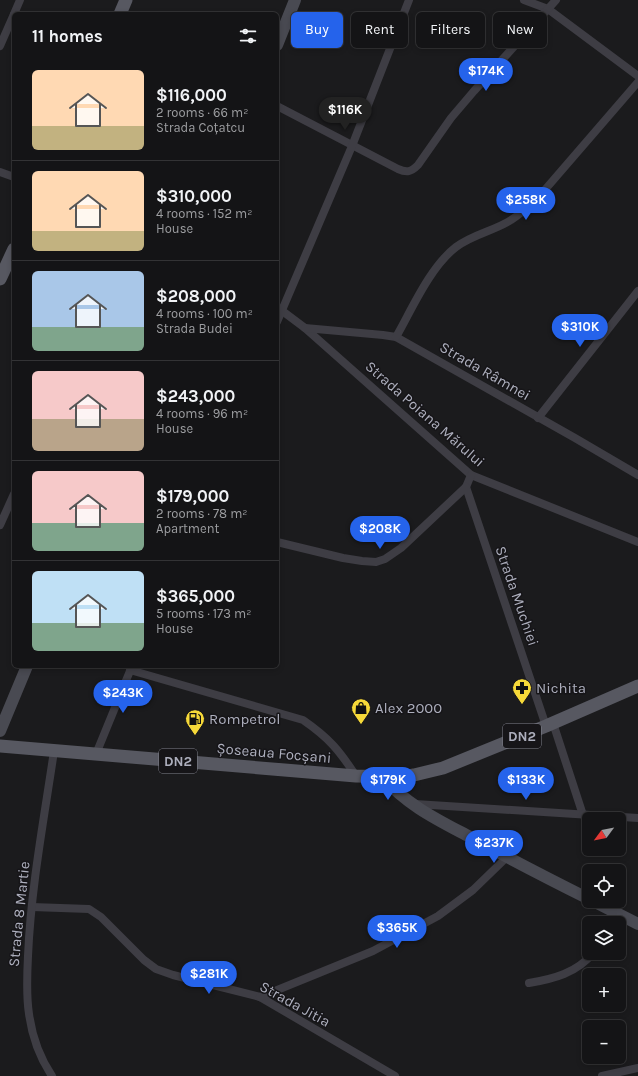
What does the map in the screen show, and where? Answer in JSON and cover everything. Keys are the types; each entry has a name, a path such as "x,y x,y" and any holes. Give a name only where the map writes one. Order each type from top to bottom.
{"main road":[{"path":"121,12 126,0"},
{"path":"279,40 295,0"},
{"path":"0,280 12,253"},
{"path":"0,731 26,668"},
{"name":"DN2","path":"550,724 638,686"},
{"name":"Șoseaua Focșani","path":"0,746 356,776 402,777 443,768 550,724"},
{"path":"383,777 392,788 413,804 506,857 582,895"},
{"path":"601,908 611,916"},
{"path":"626,921 638,924"}],"street":[{"path":"15,12 20,0"},
{"path":"280,308 352,146 409,0"},
{"path":"524,0 548,9 638,76"},
{"path":"279,107 404,172 409,172 418,165 451,118 474,91 556,0"},
{"path":"0,46 12,19"},
{"path":"396,338 433,272 446,257 456,247 472,237 511,220 530,206 638,82"},
{"path":"0,172 12,176"},
{"path":"538,418 638,291"},
{"name":"Strada Poiana Mărului","path":"280,308 305,328 471,475 638,542"},
{"name":"Strada Râmnei","path":"305,328 383,335 396,338 638,475"},
{"path":"279,542 343,558 362,561 376,562 385,559 401,548 466,487 471,475"},
{"name":"Strada Muchiei","path":"466,487 582,815"},
{"path":"0,525 12,498"},
{"path":"96,754 131,668 303,720 320,731 333,744 356,776"},
{"name":"Strada 8 Martie","path":"52,1076 44,1064 34,1039 28,1014 27,986 32,907 54,751"},
{"path":"413,804 582,815"},
{"path":"626,817 638,818"},
{"path":"260,997 373,951 438,916 473,890 506,857"},
{"name":"Strada Jitia","path":"32,907 89,909 101,917 144,960 156,969 173,975 260,997 395,1076"},
{"path":"529,983 567,973 586,960"},
{"path":"602,1076 638,1068"}],"place":[{"name":"Nichita","path":"522,705"},
{"name":"Alex 2000","path":"361,725"},
{"name":"Rompetrol","path":"195,736"}]}
